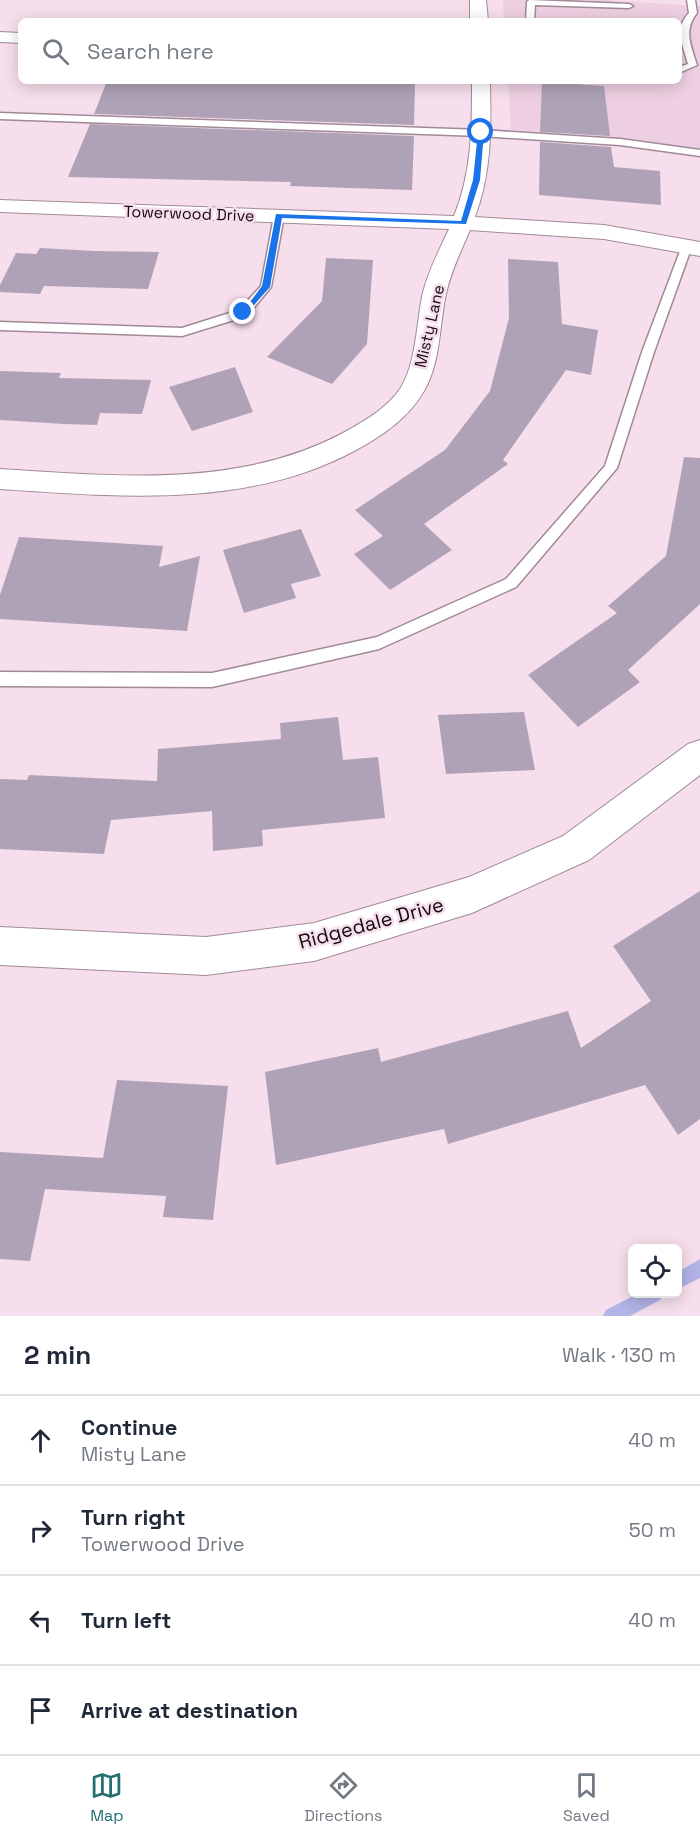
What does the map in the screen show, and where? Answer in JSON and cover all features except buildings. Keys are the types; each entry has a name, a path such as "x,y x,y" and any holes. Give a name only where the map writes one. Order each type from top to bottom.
{"street":[{"path":"478,0 479,18"},
{"path":"0,37 18,38"},
{"name":"Misty Lane","path":"0,479 80,484 201,483 296,468 345,446 382,422 412,390 427,346 439,279 464,223 477,180 481,132 481,84"},
{"name":"Towerwood Drive","path":"0,206 464,223 604,232 693,248"},
{"name":"Ridgedale Drive","path":"0,946 206,956 314,942 472,895 576,848 700,755"}],"lane":[{"path":"682,69 693,65 683,28 685,19 693,14 692,0"},
{"path":"530,18 531,2 573,2 630,7"},
{"path":"0,116 481,132 620,142 700,153"},
{"path":"0,326 182,332 243,312 266,287 279,216"},
{"path":"0,679 213,680 379,643 511,583 611,468 648,352 693,248"}],"shaded area":[{"path":"503,0 604,0 700,6 700,149 596,135 511,130 508,84 682,84 682,18 504,18"}],"waterway":[{"path":"682,1279 700,1268"},
{"path":"612,1316 646,1298"}],"route":[{"path":"243,312 266,287 279,216 464,223 477,180 481,132"}]}
